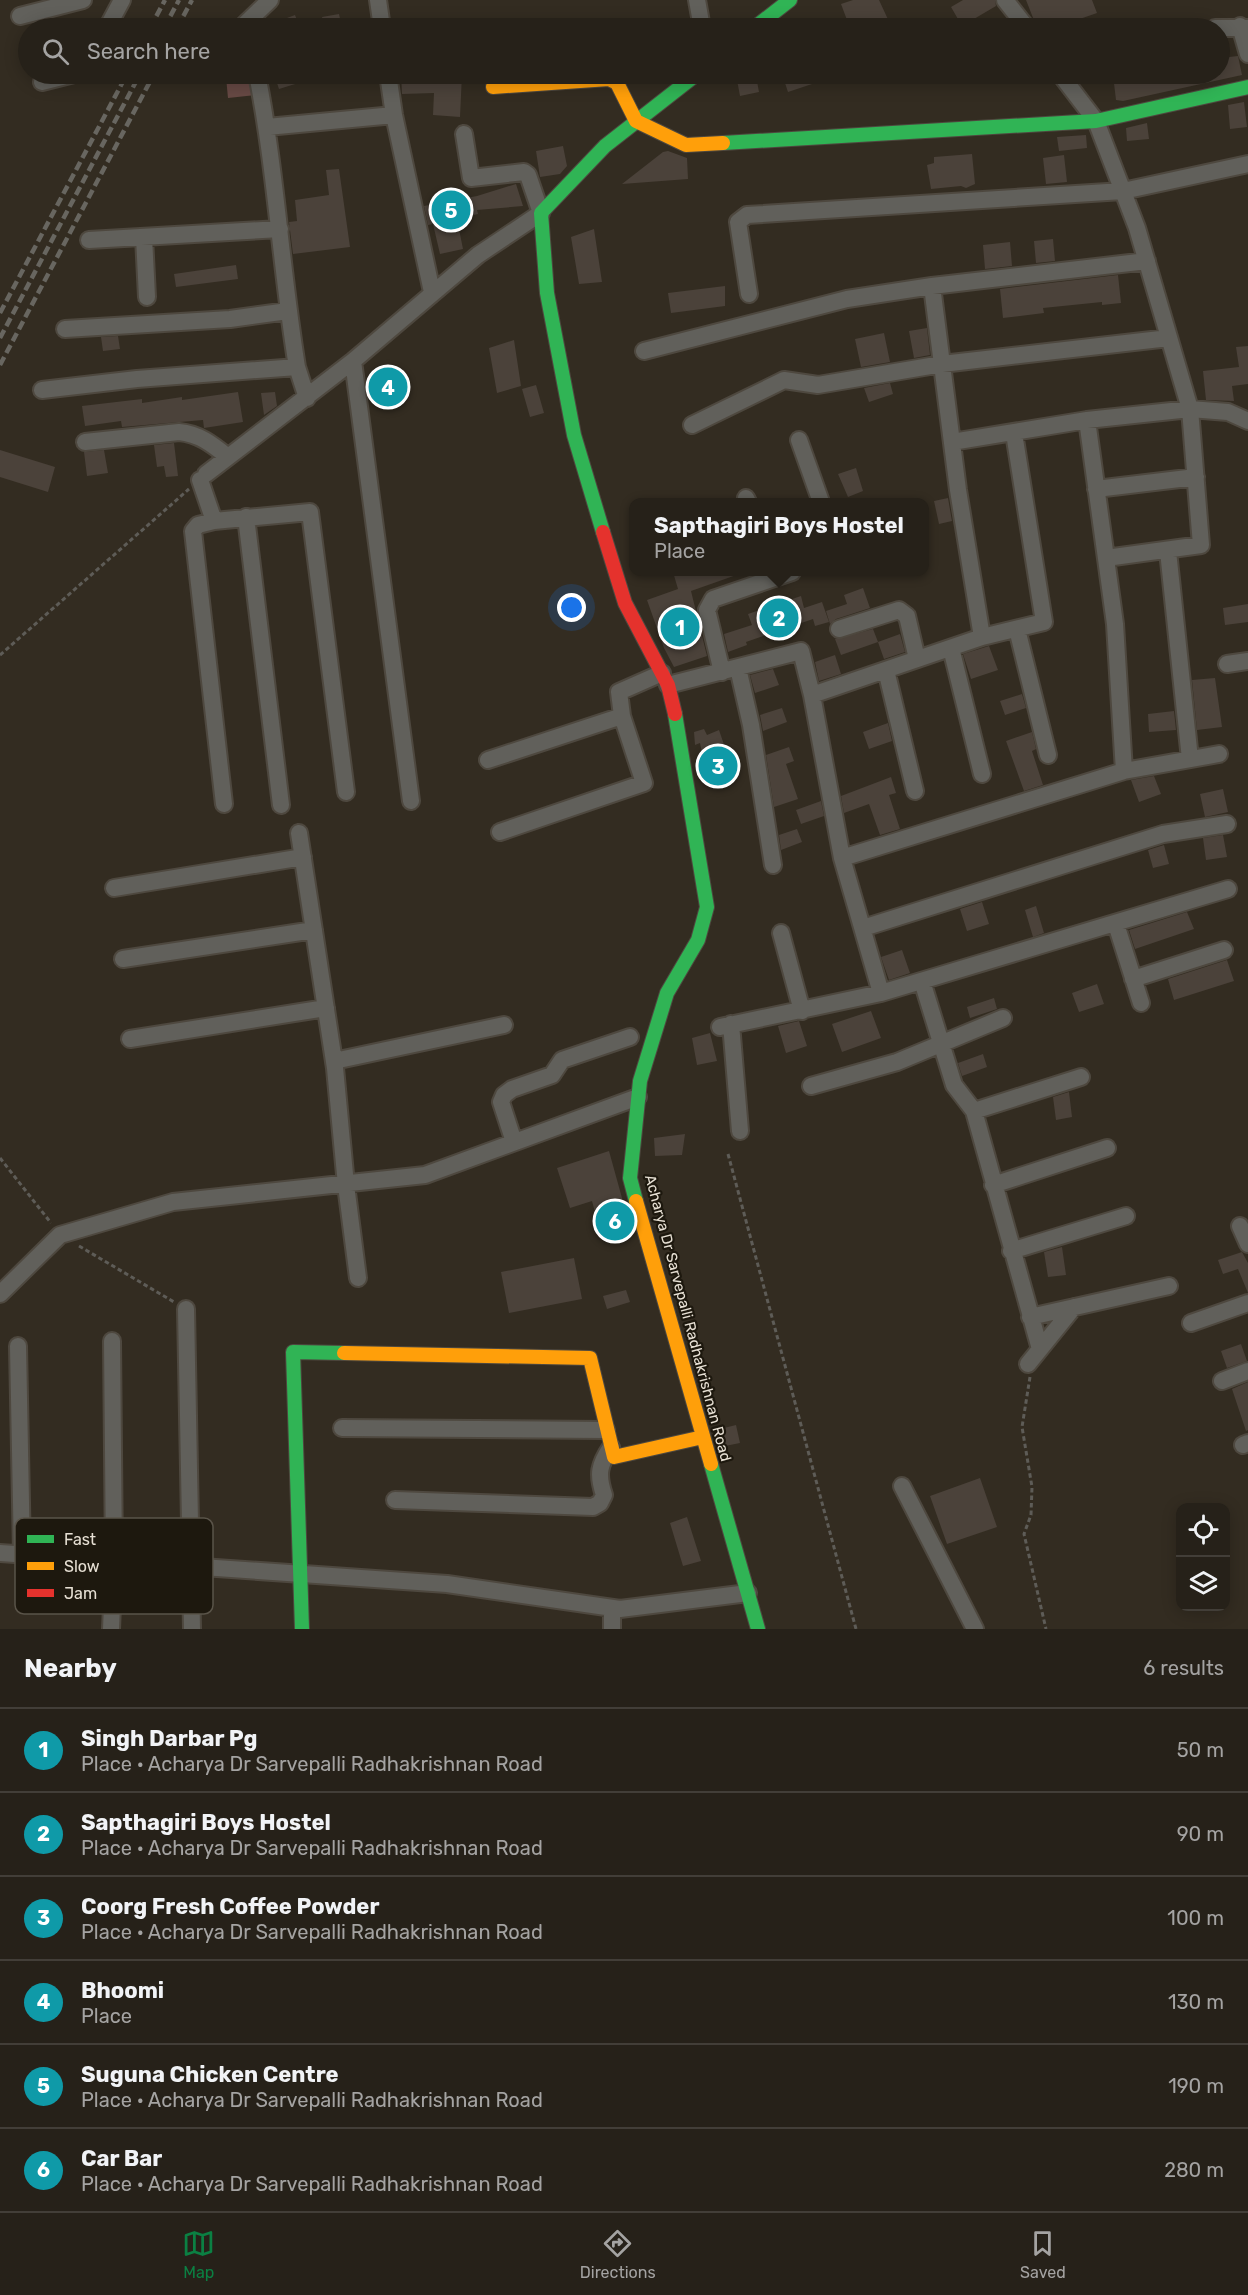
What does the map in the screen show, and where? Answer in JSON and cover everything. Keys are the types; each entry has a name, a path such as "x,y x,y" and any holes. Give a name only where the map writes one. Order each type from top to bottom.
{"street":[{"path":"20,16 83,0"},
{"path":"112,18 122,0"},
{"path":"252,18 270,0"},
{"path":"378,0 381,18"},
{"path":"697,0 700,18"},
{"path":"767,18 790,0"},
{"path":"1005,0 1019,18"},
{"path":"1244,27 1248,54"},
{"path":"259,84 267,127 288,311 297,367 307,398"},
{"path":"389,84 432,292"},
{"path":"493,87 536,84"},
{"path":"618,84 636,121 686,145 1096,121 1248,87"},
{"path":"214,521 203,477 353,361 478,255 541,213 605,146 684,84"},
{"path":"1068,84 1096,121 1147,261 1190,409 1196,477 1201,544 1168,551 1106,558"},
{"path":"267,127 394,115"},
{"path":"464,134 471,177 524,172 528,175 541,213"},
{"path":"749,294 738,222 747,215 1123,191 1248,164"},
{"name":"Acharya Dr Sarvepalli Radhakrishnan Road","path":"541,213 547,293 574,435 625,603 665,679 680,733 706,907 698,940 667,993 638,1097 630,1178 758,1629"},
{"path":"88,240 280,229"},
{"path":"144,237 147,297"},
{"path":"645,351 847,299 932,286 1147,261"},
{"path":"932,286 952,442 982,638"},
{"path":"65,329 230,318 288,311"},
{"path":"692,425 784,380 818,385 942,364 1169,338"},
{"path":"353,361 411,801"},
{"path":"42,390 137,379 297,367"},
{"path":"952,442 1087,420 1190,409 1228,412 1248,421"},
{"path":"1087,420 1115,624 1124,771"},
{"path":"85,442 179,432 192,433 208,441 228,457"},
{"path":"812,695 982,638 1044,622 1014,433"},
{"path":"799,440 820,498"},
{"path":"1096,489 1196,477"},
{"path":"224,804 193,531 198,525 214,521 306,510 313,517 346,792"},
{"path":"246,517 280,805"},
{"path":"1168,551 1190,759"},
{"path":"768,576 713,599 708,604 707,610 751,725 773,865"},
{"path":"839,629 900,610 908,616 917,659"},
{"path":"1017,629 1048,755"},
{"path":"951,648 982,774"},
{"path":"500,832 644,783 622,716 619,692 665,679 730,670 801,651 812,695 842,858 881,993"},
{"path":"1227,664 1248,661"},
{"path":"886,670 915,791"},
{"path":"488,760 622,716"},
{"path":"842,858 1124,771 1219,754"},
{"path":"863,928 1163,834 1227,824"},
{"path":"299,833 334,1061 345,1185 358,1278"},
{"path":"114,888 303,857"},
{"path":"740,1131 726,1025 881,993 1228,889"},
{"path":"1116,924 1141,1004"},
{"path":"123,959 314,930"},
{"path":"781,933 802,1011"},
{"path":"1133,979 1224,950"},
{"path":"922,981 954,1085 974,1111 1040,1349"},
{"path":"130,1039 326,1008"},
{"path":"812,1086 897,1062 1004,1018"},
{"path":"334,1061 504,1025"},
{"path":"514,1142 501,1102 504,1095 512,1089 552,1075 562,1060 630,1037"},
{"path":"974,1111 1081,1077"},
{"path":"0,1294 60,1234 173,1202 425,1175 638,1097"},
{"path":"993,1185 1107,1148"},
{"path":"1011,1251 1126,1216"},
{"path":"1240,1226 1248,1244"},
{"path":"1030,1317 1169,1286"},
{"path":"1191,1323 1248,1303"},
{"path":"1028,1364 1074,1306"},
{"path":"186,1309 190,1518"},
{"path":"112,1341 114,1518"},
{"path":"18,1346 21,1518"},
{"path":"302,1629 293,1352 590,1358 614,1457 703,1437"},
{"path":"1222,1381 1248,1371"},
{"path":"342,1428 606,1430"},
{"path":"395,1500 592,1507 600,1503 604,1495 598,1479 598,1466 611,1446"},
{"path":"902,1486 975,1629"},
{"path":"0,1553 15,1554"},
{"path":"213,1566 447,1584 612,1608 748,1593"},
{"path":"612,1608 612,1629"},
{"path":"111,1629 112,1614"},
{"path":"192,1614 192,1629"}],"path":[{"path":"0,655 203,477"},
{"path":"728,1154 856,1629"},
{"path":"1028,1364 1030,1372 1022,1427 1032,1487 1031,1515 1024,1534 1046,1629"}],"shaded area":[{"path":"227,84 254,84 256,95 228,98"}],"building":[{"path":"853,0 879,0 887,18 846,18 841,4"},
{"path":"963,0 995,0 996,6 976,18 957,18 951,7"},
{"path":"1026,0 1092,0 1097,13 1083,18 1033,18"},
{"path":"339,14 340,18 322,18"},
{"path":"1238,56 1242,75 1230,78 1230,57"},
{"path":"277,84 295,84 279,89"},
{"path":"402,84 462,84 460,117 433,115 434,93 402,94"},
{"path":"738,84 758,84 759,92 740,96"},
{"path":"785,84 812,84 788,92"},
{"path":"1114,84 1201,84 1123,101 1116,100"},
{"path":"1244,102 1247,127 1230,129 1228,105"},
{"path":"1147,123 1149,139 1127,141 1126,128"},
{"path":"1086,135 1087,148 1059,151 1057,137"},
{"path":"563,146 567,166 560,174 540,177 536,151"},
{"path":"668,151 687,158 688,179 622,184 663,152"},
{"path":"972,154 975,184 966,188 961,186 931,189 927,165 934,163 934,157"},
{"path":"1064,155 1067,182 1046,184 1043,158"},
{"path":"339,169 350,247 293,254 289,222 297,221 295,200 329,195 326,170"},
{"path":"516,184 523,206 477,210 478,214 457,219 463,249 440,254 433,224 428,225 424,206 477,196"},
{"path":"594,229 602,282 579,284 571,237"},
{"path":"1053,239 1055,261 1036,263 1034,241"},
{"path":"1010,242 1012,266 985,269 983,245"},
{"path":"236,265 238,279 176,287 174,274"},
{"path":"1118,275 1121,303 1102,305 1102,302 1043,308 1044,313 1003,318 1000,289"},
{"path":"725,286 725,306 671,313 668,293"},
{"path":"927,328 930,355 914,358 909,331"},
{"path":"884,333 890,362 861,367 855,339"},
{"path":"118,336 120,349 103,351 101,337"},
{"path":"514,340 521,386 497,393 489,348"},
{"path":"1248,346 1248,384 1232,386 1234,401 1206,400 1203,371 1239,367 1236,347"},
{"path":"404,370 404,398 374,402 371,376"},
{"path":"890,383 893,394 869,402 864,388"},
{"path":"536,385 544,413 530,417 522,389"},
{"path":"238,392 243,422 204,428 203,420 122,427 121,421 85,426 82,406 142,399 142,403 182,397 182,400"},
{"path":"275,392 277,406 264,415 261,393"},
{"path":"174,443 178,476 166,477 164,466 157,467 154,445"},
{"path":"0,450 55,467 48,492 0,477"},
{"path":"104,450 108,473 87,476 84,452"},
{"path":"856,468 863,491 848,497 838,474"},
{"path":"948,498 952,521 939,524 934,501"},
{"path":"674,576 734,576 691,591 707,656 674,667 664,648 647,600 678,589"},
{"path":"863,588 870,608 836,619 830,624 826,611 847,604 844,595"},
{"path":"801,596 804,608 822,602 829,622 815,626 813,619 746,642 747,645 728,652 724,634 752,625 748,614"},
{"path":"1248,604 1248,622 1225,625 1223,608"},
{"path":"873,629 878,642 841,655 835,639"},
{"path":"900,634 905,652 884,659 878,642"},
{"path":"989,646 998,670 971,679 963,654"},
{"path":"835,655 841,674 819,681 815,662"},
{"path":"773,669 779,685 755,693 750,675"},
{"path":"1215,678 1222,727 1197,730 1192,680"},
{"path":"1022,694 1026,708 1005,715 1000,701"},
{"path":"782,708 787,722 763,731 760,715"},
{"path":"1174,711 1176,730 1149,732 1148,714"},
{"path":"888,723 892,741 869,749 863,732"},
{"path":"704,729 707,735 719,730 734,774 707,779 700,743 695,745 694,732"},
{"path":"1032,732 1036,749 1032,751 1043,785 1024,791 1006,741"},
{"path":"789,747 794,761 786,764 798,799 774,807 766,755"},
{"path":"1154,776 1161,794 1139,802 1131,780"},
{"path":"891,777 896,793 889,795 900,829 880,835 869,804 844,813 841,796"},
{"path":"1223,789 1228,812 1205,817 1200,794"},
{"path":"821,801 824,816 801,824 796,810"},
{"path":"797,829 802,842 781,850 779,835"},
{"path":"1223,835 1227,857 1206,860 1203,838"},
{"path":"1164,845 1169,864 1153,868 1148,850"},
{"path":"982,902 989,924 967,931 960,909"},
{"path":"1036,906 1044,933 1033,937 1025,910"},
{"path":"1187,912 1194,929 1135,949 1129,930"},
{"path":"902,950 910,973 889,980 881,957"},
{"path":"1227,960 1234,981 1174,1000 1168,979"},
{"path":"1097,984 1104,1004 1079,1012 1072,993"},
{"path":"994,998 997,1009 970,1018 967,1007"},
{"path":"871,1011 881,1038 842,1052 832,1024"},
{"path":"799,1021 807,1046 786,1053 778,1026"},
{"path":"710,1033 717,1061 697,1065 692,1038"},
{"path":"983,1054 987,1067 962,1076 958,1063"},
{"path":"1069,1092 1072,1117 1056,1120 1053,1097"},
{"path":"685,1134 682,1155 655,1156 654,1138"},
{"path":"609,1151 630,1227 601,1234 592,1201 570,1208 557,1168"},
{"path":"1062,1247 1066,1275 1048,1277 1044,1252"},
{"path":"1242,1252 1248,1263 1248,1293 1238,1269 1223,1274 1218,1260"},
{"path":"574,1258 582,1299 509,1313 501,1272"},
{"path":"626,1290 630,1302 607,1309 603,1296"},
{"path":"1241,1344 1247,1361 1227,1368 1221,1351"},
{"path":"1248,1382 1248,1430 1246,1431 1232,1389"},
{"path":"736,1425 740,1443 720,1447 716,1430"},
{"path":"980,1478 997,1527 947,1544 930,1496"},
{"path":"687,1517 701,1561 683,1566 670,1523"}],"railway":[{"path":"155,18 165,0"},
{"path":"169,18 179,0"},
{"path":"182,18 192,0"},
{"path":"0,313 122,84"},
{"path":"0,338 135,84"},
{"path":"0,365 149,84"}],"traffic: fast":[{"path":"767,18 790,0"},
{"path":"603,532 574,435 547,293 541,213 605,146 684,84"},
{"path":"723,143 1096,121 1248,87"},
{"path":"636,1201 630,1178 640,1081 667,993 698,940 707,907 675,714"},
{"path":"302,1629 293,1352 344,1353"},
{"path":"711,1464 758,1629"}],"traffic: slow":[{"path":"493,87 536,84"},
{"path":"618,84 636,121 686,145 723,143"},
{"path":"636,1201 711,1464"},
{"path":"344,1353 590,1358 614,1457 703,1437"}],"traffic: jam":[{"path":"603,532 625,603 668,685 675,714"}],"place":[{"name":"Suguna Chicken Centre","path":"451,210"},
{"name":"Bhoomi","path":"388,387"},
{"name":"Sapthagiri Boys Hostel","path":"779,618"},
{"name":"Singh Darbar Pg","path":"680,627"},
{"name":"Coorg Fresh Coffee Powder","path":"718,766"},
{"name":"Car Bar","path":"615,1221"}]}
